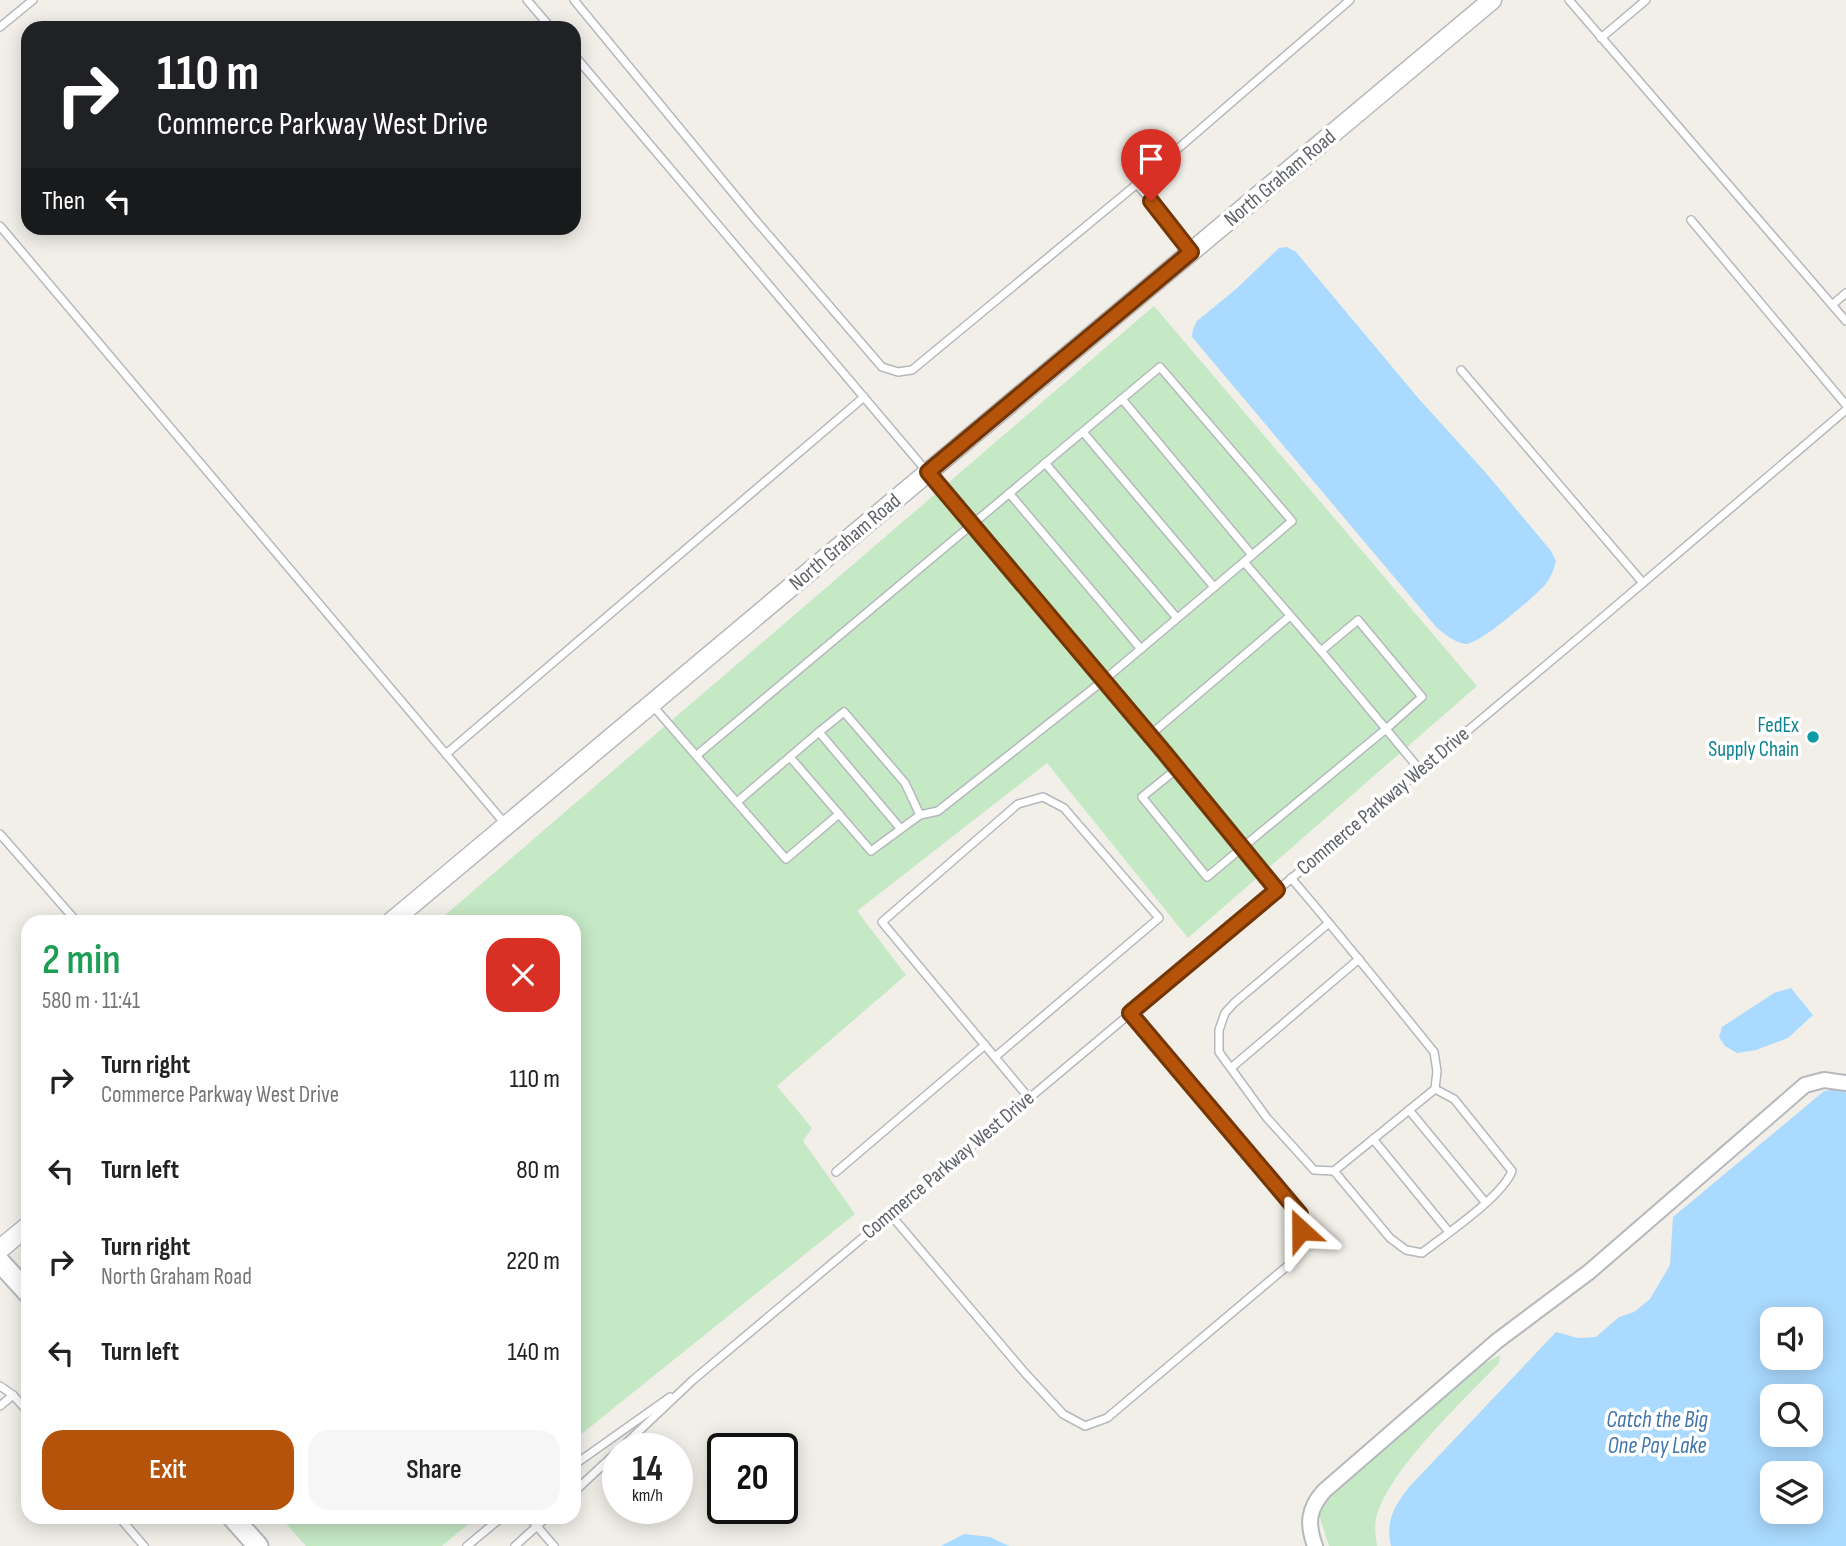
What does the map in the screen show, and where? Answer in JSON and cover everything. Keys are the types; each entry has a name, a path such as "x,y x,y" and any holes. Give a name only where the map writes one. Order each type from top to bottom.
{"main road":[{"path":"0,1262 21,1285"},
{"path":"238,1524 258,1546"}],"street":[{"name":"North Graham Road","path":"399,915 1492,0"},
{"path":"1315,1546 1309,1514 1314,1502 1324,1491 1497,1342 1589,1272 1805,1085 1824,1080 1846,1083"},
{"path":"0,1249 21,1232"}],"lane":[{"path":"0,27 33,0"},
{"path":"527,0 545,21"},
{"path":"573,0 752,216 883,367 898,372 912,370 1138,184 1350,0"},
{"path":"1569,0 1846,321"},
{"path":"1601,38 1646,0"},
{"path":"581,63 1104,680 1277,890"},
{"path":"1138,184 1191,252"},
{"path":"1690,220 1846,408"},
{"path":"0,226 506,825"},
{"path":"1832,305 1846,293"},
{"path":"696,755 1160,367 1292,521 1104,680 938,811 920,815 871,851 790,757"},
{"path":"1461,370 1643,583"},
{"path":"446,754 864,397"},
{"path":"1122,399 1252,555"},
{"name":"Commerce Parkway West Drive","path":"637,1433 693,1380 1643,583 1846,408"},
{"path":"1083,432 1214,587"},
{"path":"1045,463 1177,618"},
{"path":"1009,493 1141,649"},
{"path":"1244,562 1420,770"},
{"path":"1150,735 1290,616"},
{"path":"1178,768 1142,797 1207,877 1422,697 1358,620 1321,651"},
{"path":"651,704 786,859 839,814"},
{"path":"737,802 845,712 905,783 920,815"},
{"path":"819,732 900,828"},
{"path":"995,1057 1159,918 1064,808 1043,797 1018,804 882,922 1029,1098"},
{"path":"0,834 71,915"},
{"path":"1291,878 1329,923 1359,959 1434,1052 1437,1071 1434,1089 1334,1171 1314,1170 1307,1163 1267,1118 1219,1052 1219,1030 1225,1013 1329,923"},
{"path":"1231,1068 1359,959"},
{"path":"890,1214 1063,1415 1085,1426 1107,1418 1292,1262 1302,1245 1300,1214 1130,1013"},
{"path":"836,1172 985,1045"},
{"path":"1334,1171 1390,1238 1406,1250 1422,1253 1449,1232 1507,1183 1512,1171 1454,1098 1434,1089"},
{"path":"1409,1110 1485,1202"},
{"path":"1373,1139 1449,1232"},
{"name":"Commerce Parkway West Drive","path":"581,1460 693,1380"},
{"path":"0,1386 21,1404"},
{"path":"0,1406 13,1395"},
{"name":"Commerce Parkway West Drive","path":"581,1485 602,1466"},
{"path":"125,1524 144,1546"},
{"path":"467,1546 494,1524"},
{"path":"535,1524 554,1546"},
{"path":"515,1546 540,1524"}],"green space":[{"path":"1154,306 1477,686 1188,938 1047,763 857,911 906,975 777,1086 812,1128 803,1141 855,1214 581,1434 581,915 445,915"},
{"path":"1500,1355 1499,1363 1428,1437 1395,1480 1376,1519 1377,1546 1329,1546 1319,1515 1330,1492 1484,1364"},
{"path":"286,1524 469,1524 442,1546 306,1546"}],"water":[{"path":"1287,247 1296,252 1419,399 1486,473 1551,551 1556,561 1550,577 1538,592 1506,620 1473,642 1458,642 1437,628 1192,337 1197,321 1279,248"},
{"path":"1791,988 1813,1015 1788,1038 1756,1050 1737,1053 1725,1046 1719,1037 1722,1027 1774,993"},
{"name":"Catch the Big One Pay Lake","path":"1839,1089 1846,1093 1846,1546 1391,1546 1390,1521 1410,1486 1556,1332 1578,1338 1596,1337 1619,1317 1634,1312 1650,1299 1670,1265 1673,1217 1824,1091"},
{"path":"964,1534 990,1537 1009,1546 941,1546"}],"place":[{"name":"FedEx Supply Chain","path":"1813,737"}],"route":[{"path":"1151,201 1191,252 928,472 1277,890 1130,1013 1300,1214 1301,1230"}]}
